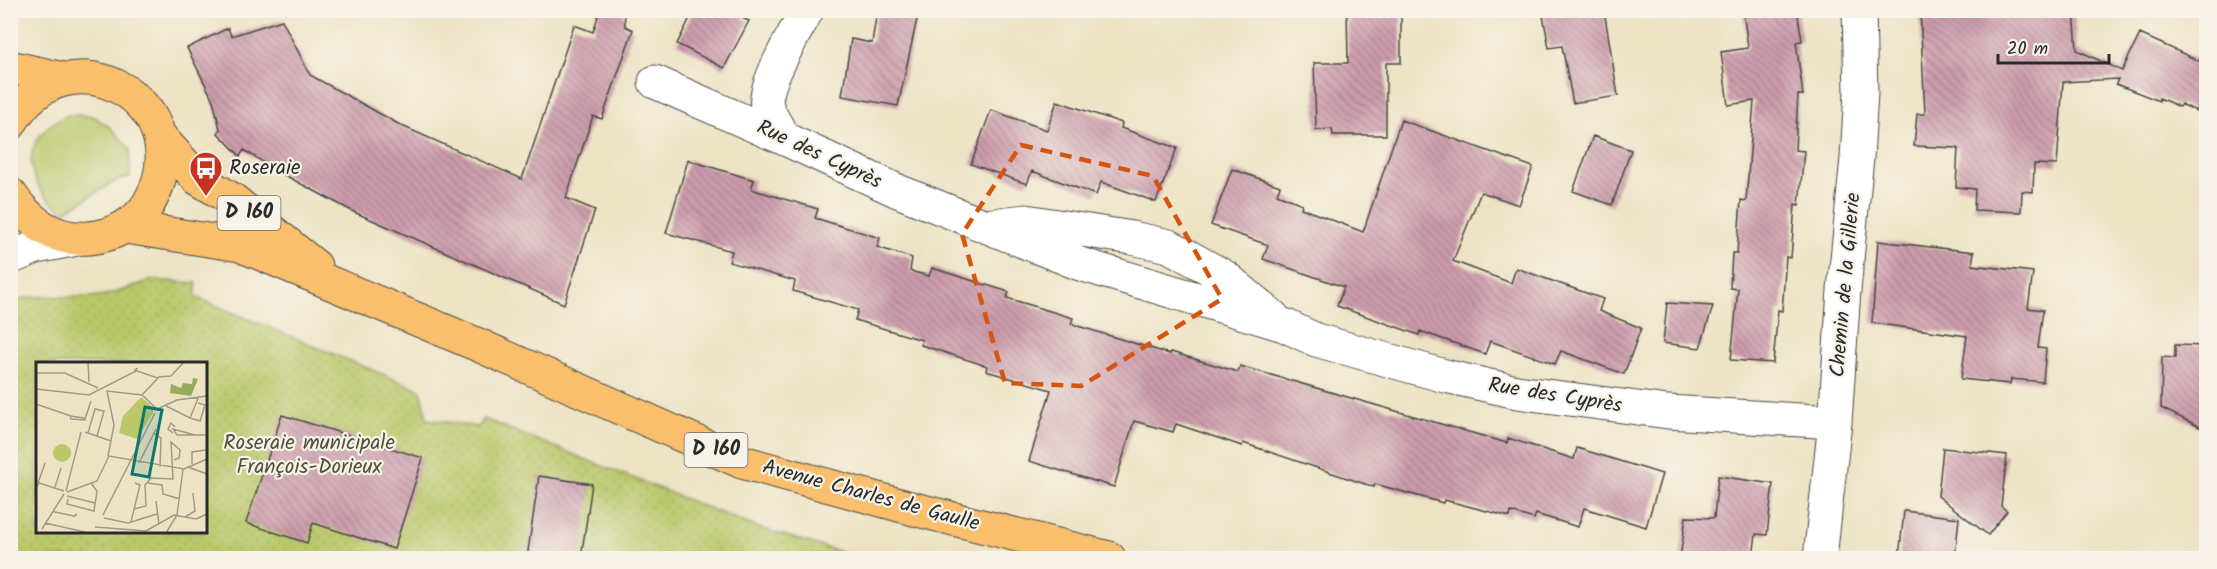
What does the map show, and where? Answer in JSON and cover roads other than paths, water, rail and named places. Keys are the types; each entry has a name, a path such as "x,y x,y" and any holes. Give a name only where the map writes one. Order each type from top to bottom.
{"main road":[{"path":"10,67 64,79 102,80 122,88 139,100 152,117 160,136 163,162 158,188 145,210 125,227 102,237 77,239 56,235 37,225 21,211 10,194"},
{"path":"10,124 20,107 39,90 64,79"},
{"name":"Avenue Charles de Gaulle","path":"160,136 197,178 233,200 342,288"},
{"name":"Avenue Charles de Gaulle","path":"125,227 240,245 742,462 914,509 1110,558"}],"street":[{"path":"785,139 768,107 766,98 772,77 807,10"},
{"name":"Chemin de la Gillerie","path":"1820,558 1836,423 1844,290 1861,92 1859,10"},
{"name":"Rue des Cyprès","path":"654,82 898,191 1080,264 1284,326 1316,340 1444,376 1517,392 1668,412 1836,423"},
{"name":"Rue des Cyprès","path":"985,226 1026,220 1132,237 1169,246 1225,277 1284,326"},
{"path":"10,258 36,247 77,239"}],"place":[{"name":"Roseraie","path":"206,197"}],"park label":[{"name":"Roseraie municipale François-Dorieux","path":"309,455"}]}
